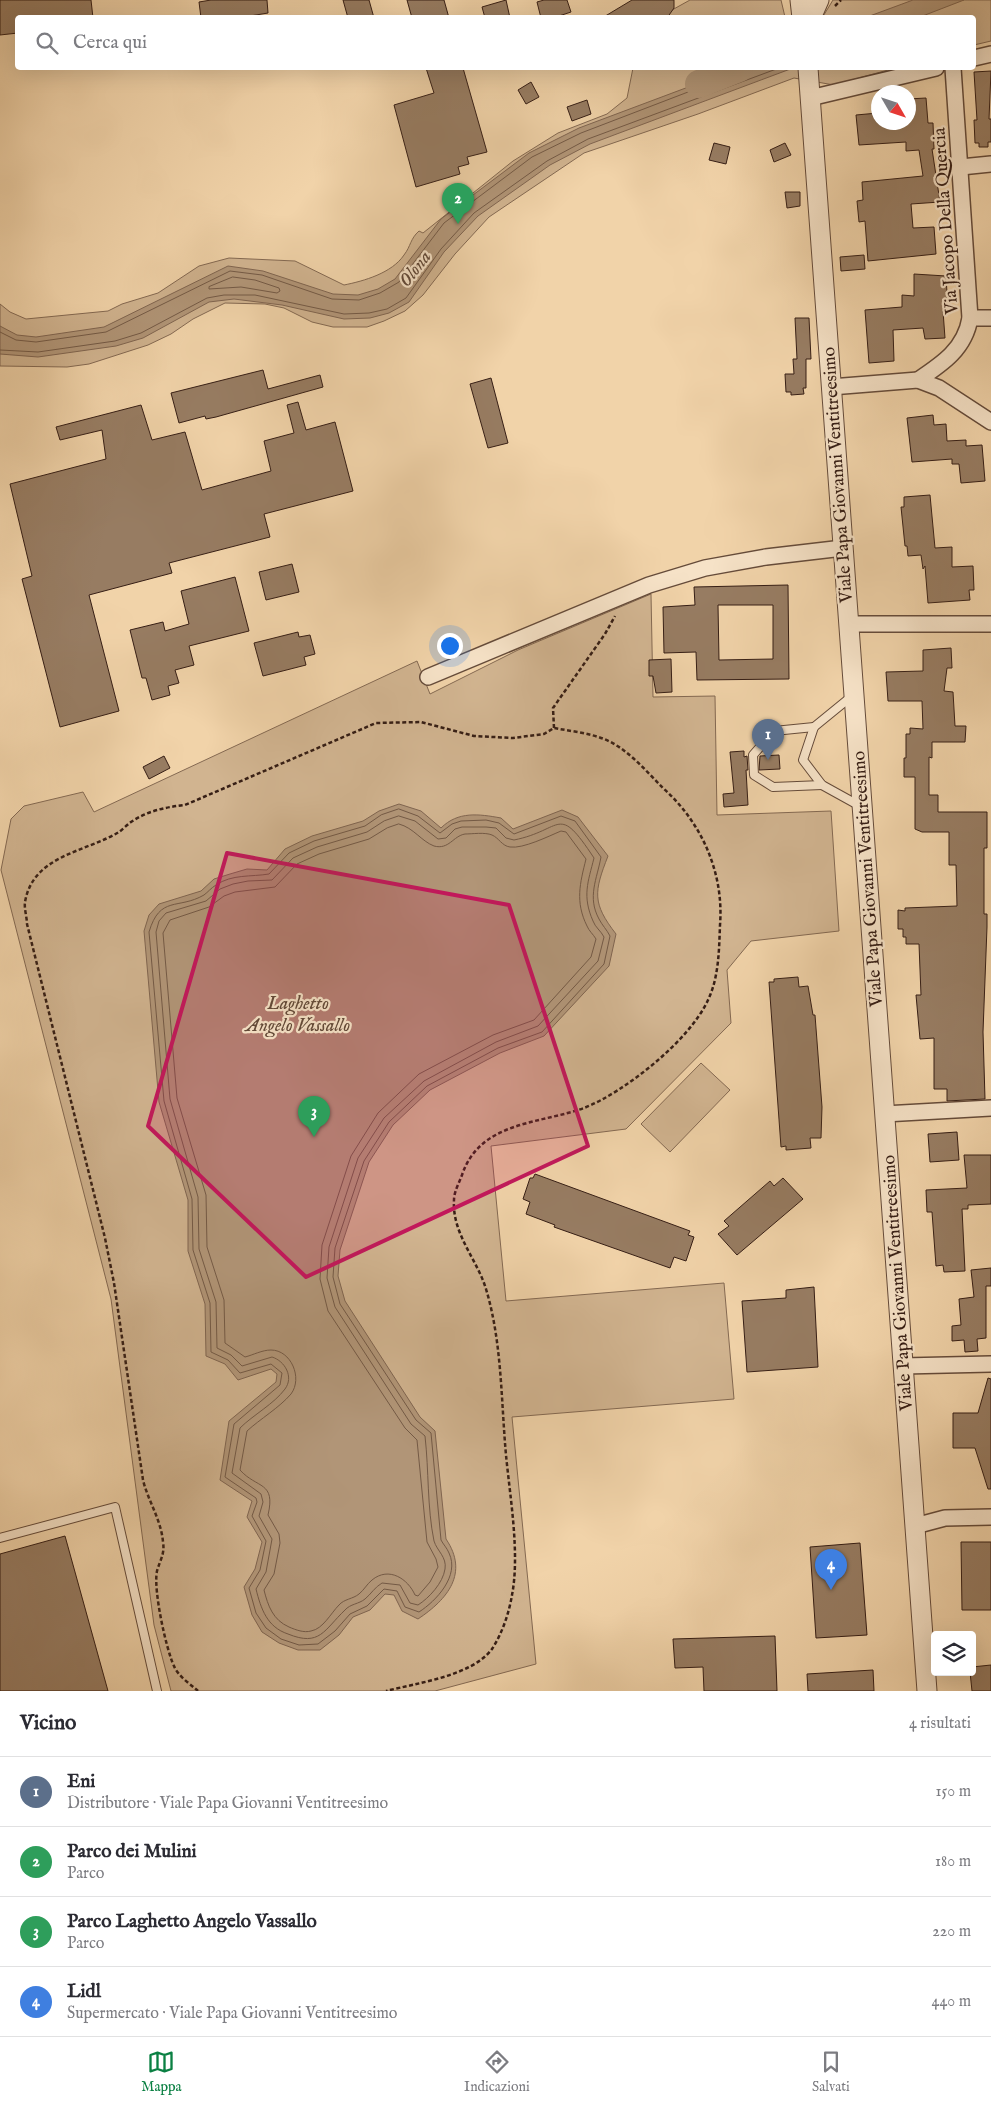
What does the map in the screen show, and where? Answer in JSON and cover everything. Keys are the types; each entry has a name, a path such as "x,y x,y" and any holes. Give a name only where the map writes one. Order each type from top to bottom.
{"street":[{"path":"800,0 802,15"},
{"path":"812,15 820,0"},
{"path":"976,58 991,54"},
{"name":"Viale Papa Giovanni Ventitreesimo","path":"808,70 914,1518 930,1664 927,1691"},
{"path":"810,98 928,70"},
{"name":"Via Jacopo Della Quercia","path":"918,380 940,366 956,351 968,331 970,318 953,70"},
{"path":"961,167 991,164"},
{"path":"970,318 991,318"},
{"path":"831,387 918,380 939,388 991,422"},
{"path":"428,677 649,585 705,568 766,557 843,548"},
{"path":"848,624 991,624"},
{"path":"884,1114 991,1108"},
{"path":"903,1366 991,1364"},
{"path":"914,1518 991,1518"}],"lane":[{"path":"854,695 814,728 803,760 822,785 862,807"},
{"path":"814,728 774,731 753,755 754,775 773,787 822,785"},
{"path":"0,1538 115,1508 157,1691"}],"path":[{"path":"554,728 553,708 615,618 617,598"},
{"path":"198,1691 174,1667 164,1630 157,1572 164,1556 164,1542 154,1505 147,1496 143,1480 114,1283 105,1238 27,924 25,902 34,879 52,862 72,851 119,832 132,822 162,808 185,804 376,723 422,722 474,736 513,738 544,734 554,728 603,739 619,747 676,799 699,830 714,866 722,907 717,974 709,1000 695,1022 678,1040 626,1086 584,1108 516,1124 488,1140 466,1163 454,1199 460,1235 486,1287 495,1329 514,1545 513,1594 499,1634 491,1649 477,1663 454,1673 386,1691"}],"highlighted area":[{"path":"227,853 509,905 588,1146 306,1277 148,1126"}],"shaded area":[{"path":"690,0 781,0 785,15 668,15 672,10"},
{"path":"833,0 991,0 991,41 976,45 976,15 824,15"},
{"path":"633,70 888,70 834,85 794,78 698,114 584,153 489,217 455,254 423,295 405,311 367,327 333,327 312,322 284,308 265,304 225,303 148,345 89,364 67,367 0,366 0,304 10,312 26,319 108,311 122,304 158,293 199,266 229,258 295,261 344,285 377,275 399,261 419,231 423,233 513,161 558,133 607,114 627,98"},
{"path":"651,594 653,697 715,696 717,815 831,811 839,931 751,941 727,970 731,1023 626,1129 491,1146 506,1301 724,1283 734,1399 512,1417 536,1664 435,1691 171,1691 154,1625 111,1299 1,870 11,819 24,806 83,792 94,812 417,661 430,694 518,650"},
{"path":"701,1063 730,1090 670,1152 641,1124"}],"water":[{"path":"913,0 964,0 925,15 872,15"},
{"path":"734,70 788,70 590,144 550,165 478,216 444,252 409,302 389,313 370,318 344,319 282,305 234,299 209,302 143,338 116,346 38,357 0,354 0,326 17,335 36,337 104,327 228,266 263,271 333,294 358,295 378,289 395,279 441,219 529,153 579,128"},
{"name":"Laghetto Angelo Vassallo","path":"399,804 421,811 441,828 454,819 469,815 501,818 513,829 562,810 578,817 608,856 600,879 598,897 603,914 616,934 609,966 544,1036 500,1053 430,1090 393,1125 369,1162 340,1250 338,1276 345,1301 420,1417 435,1431 446,1539 453,1551 456,1563 455,1574 446,1594 418,1619 402,1611 394,1595 385,1594 370,1610 353,1617 339,1635 320,1650 298,1650 279,1643 262,1632 252,1615 244,1587 255,1569 262,1542 247,1517 252,1501 220,1480 229,1421 276,1382 277,1374 271,1369 238,1380 225,1364 206,1356 205,1304 188,1251 188,1200 159,1102 144,931 149,915 159,904 201,891 214,879 247,869 267,870 285,849 312,836 363,821 379,811"}],"building":[{"path":"0,0 91,0 93,15 15,15 15,33 0,35"},
{"path":"211,0 267,0 268,13 256,15 201,15 199,2"},
{"path":"343,0 369,0 373,15 347,15"},
{"path":"407,0 444,0 448,15 411,15"},
{"path":"506,0 509,15 484,15 482,7"},
{"path":"544,0 567,0 571,12 562,15 540,15 537,2"},
{"path":"632,0 674,0 674,8 669,15 607,15"},
{"path":"427,70 464,70 487,152 467,157 469,164 458,167 460,174 416,187 394,105 434,93"},
{"path":"991,71 989,119 991,119 991,142 988,142 988,147 979,147 979,143 975,143 974,120 977,120 974,72"},
{"path":"531,82 539,97 526,104 518,90"},
{"path":"926,98 928,123 933,123 934,149 932,149 940,202 911,204 913,228 934,227 936,254 868,261 865,221 859,222 857,201 863,200 862,182 923,176 919,150 906,151 906,142 859,145 856,115 871,114 871,130 916,130 916,99"},
{"path":"587,100 591,114 572,121 567,107"},
{"path":"714,143 730,147 726,164 709,160"},
{"path":"785,143 791,155 774,162 770,150"},
{"path":"785,192 800,192 800,206 787,208"},
{"path":"864,255 865,269 841,271 840,257"},
{"path":"914,274 946,276 948,311 943,311 945,338 925,339 923,328 893,330 894,361 869,363 865,310 902,307 902,295 914,296"},
{"path":"795,318 809,318 811,359 806,359 806,388 803,388 804,394 791,395 791,392 786,392 785,374 794,374 793,359 797,359"},
{"path":"263,370 268,389 320,375 323,387 216,417 206,419 205,416 179,423 171,393"},
{"path":"491,378 508,443 488,448 470,384"},
{"path":"298,402 306,430 335,422 353,491 264,514 270,537 169,563 172,573 89,595 119,711 60,727 22,579 32,576 10,484 106,459 102,430 60,440 56,427 141,405 152,440 185,432 202,490 271,471 264,441 294,433 287,405"},
{"path":"933,415 934,425 946,424 947,441 966,440 966,446 982,445 985,481 961,483 959,464 952,464 952,459 912,462 907,418"},
{"path":"930,495 935,548 952,547 952,567 973,566 974,590 969,590 970,600 928,603 925,566 923,569 921,555 908,556 907,546 905,546 901,507 904,507 904,497"},
{"path":"292,564 299,592 266,600 259,572"},
{"path":"235,577 249,631 189,646 194,665 175,670 179,683 168,686 170,695 152,700 146,678 142,678 130,630 163,622 165,631 189,624 181,591"},
{"path":"788,585 789,679 697,680 696,652 664,653 663,607 695,605 694,587","holes":["718,605 773,605 773,659 719,660"]},
{"path":"298,632 299,637 310,635 315,654 304,657 306,665 263,676 254,643"},
{"path":"951,648 952,668 947,668 944,691 953,692 955,726 966,726 965,742 932,742 932,758 929,757 929,795 938,795 938,812 987,812 987,848 984,848 984,914 987,914 987,927 983,1032 985,1099 947,1101 947,1089 934,1089 934,1038 920,1039 916,995 921,995 919,944 906,944 906,937 903,937 903,929 898,929 898,910 905,911 905,908 957,906 956,865 949,865 949,832 922,832 915,829 915,777 904,777 904,758 906,758 906,734 910,734 910,728 923,729 922,701 888,701 886,672 923,671 923,650"},
{"path":"671,659 672,692 656,693 653,676 649,676 649,660"},
{"path":"744,751 744,757 747,756 748,805 724,807 723,794 734,793 730,752"},
{"path":"779,755 780,769 759,770 760,756"},
{"path":"164,756 170,768 149,779 143,767"},
{"path":"798,977 799,987 808,986 813,1015 815,1015 822,1107 821,1138 810,1138 811,1148 786,1150 786,1146 781,1147 769,982 774,982 774,979"},
{"path":"957,1132 959,1160 930,1162 928,1134"},
{"path":"964,1155 991,1155 991,1204 968,1205 968,1209 962,1209 965,1271 944,1272 943,1265 936,1266 932,1212 927,1212 926,1190 967,1188"},
{"path":"535,1174 690,1231 688,1235 694,1237 686,1261 674,1257 670,1268 554,1227 555,1225 526,1214 530,1202 523,1199 530,1178 533,1178"},
{"path":"783,1178 803,1199 737,1255 718,1234 729,1226 724,1221 770,1181 774,1186"},
{"path":"991,1268 991,1286 986,1286 986,1338 977,1339 978,1351 965,1352 964,1340 952,1341 952,1326 961,1325 959,1299 974,1297 971,1270"},
{"path":"814,1287 818,1367 747,1372 742,1301 786,1298 786,1290"},
{"path":"988,1378 991,1379 991,1489 988,1489 975,1448 953,1448 953,1413 978,1413"},
{"path":"65,1536 108,1691 0,1691 0,1554"},
{"path":"961,1542 991,1542 991,1610 962,1610"},
{"path":"860,1543 867,1635 816,1638 810,1547"},
{"path":"775,1636 777,1691 704,1691 703,1667 675,1668 673,1639"},
{"path":"991,1665 991,1691 972,1691 970,1676 976,1676 976,1667"},
{"path":"873,1670 874,1691 808,1691 807,1674"}],"waterway":[{"name":"Olona","path":"699,84 734,70"}],"place":[{"name":"Parco dei Mulini","path":"458,224"},
{"name":"Eni","path":"768,760"},
{"name":"Parco Laghetto Angelo Vassallo","path":"314,1137"},
{"name":"Lidl","path":"831,1590"}]}
